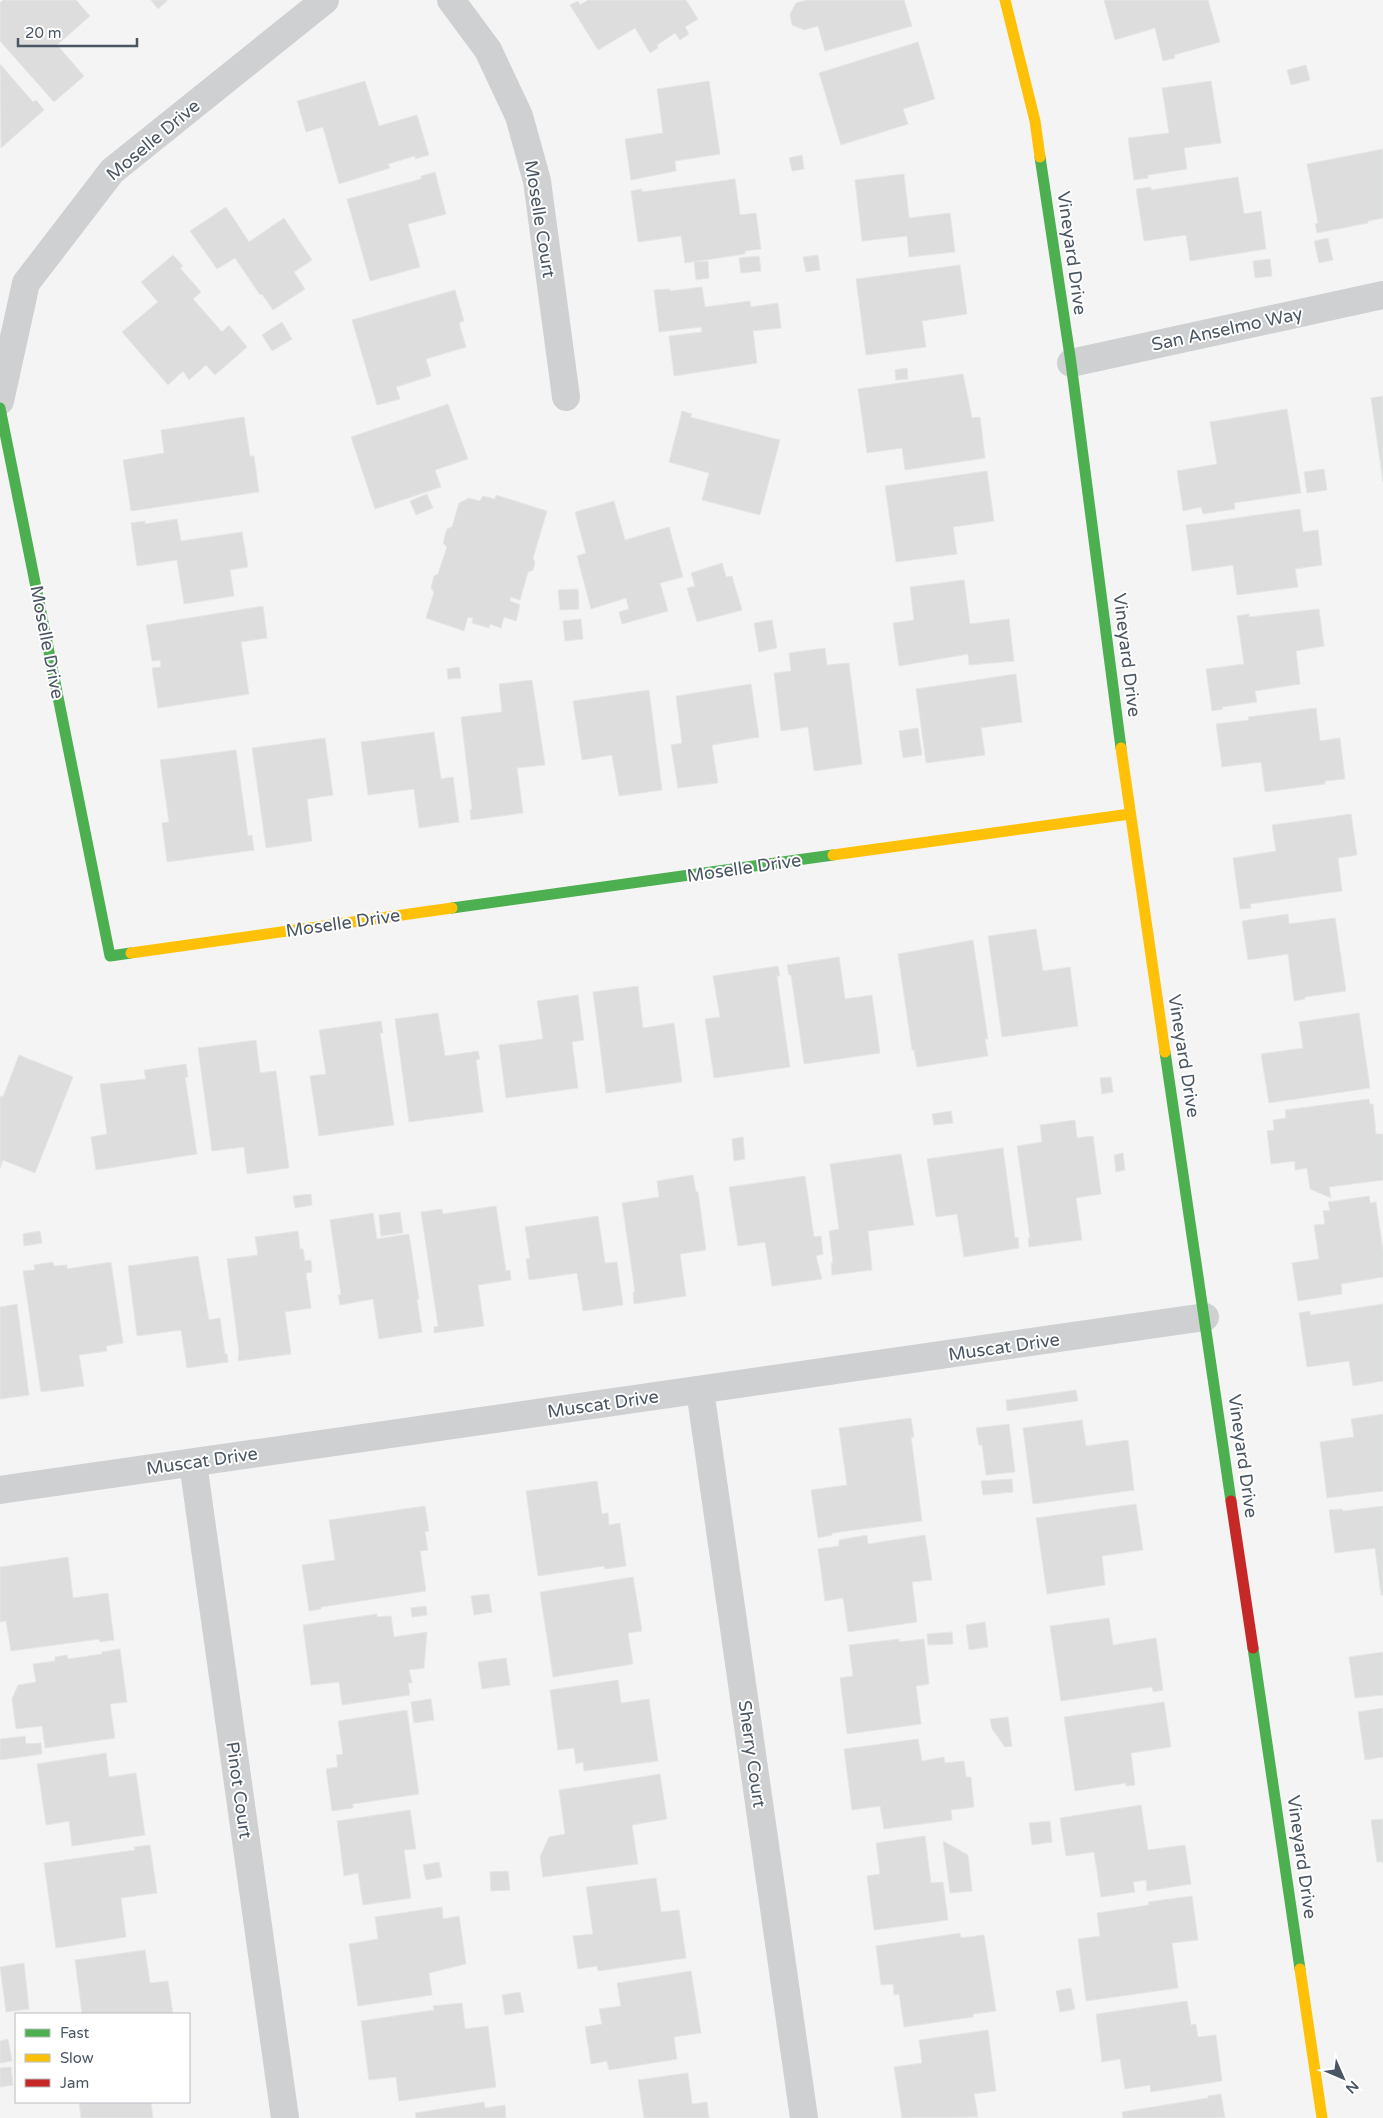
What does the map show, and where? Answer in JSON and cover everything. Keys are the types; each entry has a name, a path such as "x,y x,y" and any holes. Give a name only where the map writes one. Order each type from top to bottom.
{"street":[{"name":"Moselle Drive","path":"0,401 26,283 112,171 325,0"},
{"name":"Moselle Court","path":"451,0 488,50 519,116 537,181 566,397"},
{"name":"Vineyard Drive","path":"1004,0 1035,121 1072,363 1130,814 1322,2118"},
{"name":"San Anselmo Way","path":"1072,363 1383,295"},
{"name":"Moselle Drive","path":"0,408 110,956 1130,814"},
{"name":"Muscat Drive","path":"0,1490 1205,1317"},
{"name":"Sherry Court","path":"700,1390 804,2118"},
{"name":"Pinot Court","path":"193,1463 285,2118"}],"building":[{"path":"3,0 76,0 90,16 57,45 84,76 54,102 0,41 0,3"},
{"path":"151,0 168,0 158,9"},
{"path":"588,0 686,0 698,19 685,27 689,34 680,40 675,33 657,45 658,48 650,53 635,28 598,50 570,5 578,1 580,5"},
{"path":"807,0 904,0 912,26 825,51 818,26 804,30 792,25 790,14 796,3"},
{"path":"1104,0 1208,0 1220,42 1174,55 1175,58 1163,61 1155,28 1115,40"},
{"path":"918,42 935,99 903,109 908,124 841,145 819,73"},
{"path":"0,64 33,102 36,100 44,110 1,148"},
{"path":"1306,65 1310,80 1291,85 1287,70"},
{"path":"365,81 379,126 417,115 429,155 415,159 415,156 388,164 390,168 339,184 323,127 306,132 297,101"},
{"path":"709,81 720,154 675,161 676,171 631,180 625,139 663,133 657,89"},
{"path":"1211,81 1221,143 1184,148 1187,169 1148,175 1148,178 1134,180 1128,138 1169,133 1162,88"},
{"path":"1383,149 1383,218 1368,221 1368,223 1317,233 1315,224 1318,223 1307,164"},
{"path":"802,155 804,169 792,171 789,158"},
{"path":"435,172 446,214 408,224 420,267 370,281 347,199 421,179 421,176"},
{"path":"904,174 909,218 950,213 955,252 909,257 907,236 862,241 855,180"},
{"path":"1238,177 1244,214 1261,211 1266,249 1190,261 1186,235 1144,241 1136,189 1151,187 1151,190"},
{"path":"735,179 740,215 756,213 761,249 745,251 745,254 685,263 681,236 638,242 631,191 642,189 642,192"},
{"path":"226,207 249,242 284,218 312,260 294,272 305,289 273,310 262,294 260,295 235,258 217,269 190,231"},
{"path":"1328,238 1333,260 1319,263 1314,241"},
{"path":"173,255 183,266 180,268 201,292 193,299 222,332 229,325 247,347 215,375 206,365 189,380 183,371 168,385 122,332 158,302 141,282"},
{"path":"818,255 820,270 806,272 803,257"},
{"path":"759,256 761,271 741,273 739,258"},
{"path":"1270,259 1272,276 1255,278 1253,261"},
{"path":"708,261 709,278 696,280 694,262"},
{"path":"960,265 967,314 922,321 926,347 866,355 856,279"},
{"path":"702,287 705,307 750,301 751,307 778,303 781,328 753,331 757,363 674,376 669,336 702,332 701,327 659,332 654,290 670,289 670,291"},
{"path":"455,290 464,321 459,323 466,347 426,359 431,376 396,387 400,399 377,405 352,320"},
{"path":"282,322 292,339 272,351 262,335"},
{"path":"907,368 908,379 896,380 895,370"},
{"path":"963,374 972,418 980,417 985,458 905,470 902,448 867,453 858,389"},
{"path":"1383,396 1383,482 1371,398"},
{"path":"448,404 468,459 435,470 441,487 375,509 351,437"},
{"path":"1287,409 1301,493 1234,503 1235,509 1203,514 1201,507 1183,511 1177,471 1217,464 1210,422"},
{"path":"682,411 692,414 690,417 780,440 760,515 702,500 709,473 669,462"},
{"path":"244,417 250,456 254,456 259,492 131,511 123,460 164,453 161,430"},
{"path":"1324,469 1327,490 1307,493 1304,472"},
{"path":"987,471 994,521 953,527 957,554 896,562 885,486"},
{"path":"427,494 433,508 416,515 410,501"},
{"path":"496,495 547,511 533,558 535,563 533,570 528,572 520,600 511,597 510,601 520,605 516,621 504,617 501,628 490,624 489,628 472,623 473,618 468,617 464,631 426,618 434,592 431,588 434,576 438,574 447,547 443,543 447,529 452,527 459,503 469,498 480,501 483,496 495,499"},
{"path":"614,501 625,540 669,527 683,577 660,583 668,611 622,624 619,612 629,609 626,598 591,609 577,556 586,553 575,512"},
{"path":"1300,509 1303,532 1318,530 1322,565 1295,569 1298,587 1237,595 1233,565 1192,571 1186,525"},
{"path":"177,519 181,541 242,532 248,567 230,570 234,596 184,604 177,560 137,566 131,523 145,521 145,524"},
{"path":"722,563 726,577 732,576 742,610 697,622 687,588 695,586 691,573"},
{"path":"964,580 970,624 1009,619 1014,661 969,665 968,654 899,666 893,623 914,620 910,587"},
{"path":"578,589 579,609 560,610 558,590"},
{"path":"263,606 267,638 241,642 249,694 158,708 152,668 161,667 160,660 152,661 146,625"},
{"path":"1319,609 1324,646 1296,651 1300,684 1255,691 1257,702 1222,707 1223,709 1212,711 1206,669 1244,664 1237,616 1249,614 1249,617"},
{"path":"581,619 583,639 565,641 563,621"},
{"path":"772,620 777,648 759,652 754,623"},
{"path":"825,648 827,665 849,663 862,764 814,771 808,727 781,731 774,673 791,671 789,653"},
{"path":"459,667 461,678 448,679 447,669"},
{"path":"1016,674 1022,722 981,728 985,755 926,763 916,689"},
{"path":"532,680 545,765 517,768 523,813 471,820 470,810 472,809 461,717 502,712 499,684"},
{"path":"751,684 759,737 712,745 718,783 678,788 671,745 682,743 676,696"},
{"path":"649,690 662,790 619,796 612,755 582,760 573,701"},
{"path":"1316,708 1320,741 1340,738 1345,779 1325,781 1325,784 1265,792 1261,762 1222,767 1216,724 1249,720 1248,717"},
{"path":"918,728 922,755 903,758 899,731"},
{"path":"434,732 441,779 453,777 459,822 419,828 414,789 368,795 361,742"},
{"path":"325,738 333,795 307,799 312,841 266,848 252,748"},
{"path":"236,750 248,836 252,835 254,850 167,862 162,823 169,822 160,760"},
{"path":"1351,814 1357,855 1338,858 1342,891 1250,904 1251,908 1240,909 1233,858 1276,851 1272,825"},
{"path":"1288,914 1289,924 1335,918 1346,991 1305,997 1305,999 1294,1001 1288,954 1248,960 1242,921"},
{"path":"1036,929 1043,971 1070,967 1078,1026 1002,1037 988,936"},
{"path":"973,940 988,1039 985,1039 988,1056 917,1067 914,1050 912,1050 898,954"},
{"path":"839,957 845,999 872,995 880,1053 804,1064 791,975 789,975 787,965"},
{"path":"778,966 780,976 777,976 790,1067 714,1078 705,1019 720,1017 713,976"},
{"path":"638,986 643,1028 674,1023 682,1082 606,1093 593,992"},
{"path":"578,995 584,1040 572,1042 578,1088 506,1098 499,1045 543,1039 537,1001"},
{"path":"438,1013 445,1056 478,1051 480,1059 476,1060 483,1112 409,1122 395,1019"},
{"path":"1359,1013 1370,1088 1269,1103 1261,1054 1303,1048 1299,1022"},
{"path":"381,1021 383,1033 380,1033 394,1125 319,1136 310,1076 326,1074 319,1030"},
{"path":"256,1040 260,1073 276,1071 289,1168 247,1174 244,1147 212,1151 198,1048"},
{"path":"19,1055 73,1077 35,1173 3,1160 0,1168 0,1096 3,1097"},
{"path":"186,1064 188,1077 185,1077 197,1154 96,1170 91,1137 107,1134 100,1084 146,1079 144,1070"},
{"path":"1111,1077 1113,1092 1102,1094 1100,1078"},
{"path":"1369,1099 1370,1104 1373,1104 1376,1134 1383,1134 1383,1180 1329,1187 1331,1198 1310,1189 1307,1168 1295,1170 1295,1161 1271,1164 1267,1131 1274,1130 1273,1120 1286,1118 1285,1110"},
{"path":"951,1111 953,1123 934,1125 932,1114"},
{"path":"1075,1120 1077,1138 1093,1136 1101,1194 1076,1198 1082,1240 1029,1247 1028,1238 1030,1238 1017,1146 1042,1142 1040,1125"},
{"path":"743,1137 745,1159 734,1161 732,1139"},
{"path":"1003,1148 1015,1238 1018,1237 1019,1248 964,1257 957,1214 936,1217 927,1159"},
{"path":"1123,1153 1125,1170 1116,1172 1114,1155"},
{"path":"901,1154 914,1225 868,1231 872,1270 832,1275 831,1263 833,1263 829,1231 839,1229 830,1164"},
{"path":"693,1175 696,1192 698,1192 706,1250 680,1254 686,1296 634,1304 633,1292 635,1292 622,1203 659,1197 657,1181"},
{"path":"805,1176 814,1237 821,1236 823,1254 816,1256 822,1279 772,1286 765,1242 738,1246 729,1187"},
{"path":"311,1194 312,1205 295,1208 293,1196"},
{"path":"1369,1196 1370,1203 1376,1202 1383,1251 1383,1277 1341,1284 1342,1294 1298,1301 1292,1263 1319,1259 1314,1225 1325,1224 1323,1211 1330,1210 1328,1202"},
{"path":"496,1206 506,1271 510,1270 511,1280 478,1285 484,1326 434,1333 434,1327 438,1326 421,1212 442,1209 443,1214"},
{"path":"400,1212 403,1233 381,1236 379,1215"},
{"path":"373,1213 377,1239 409,1234 422,1332 379,1339 373,1299 340,1305 338,1295 341,1295 330,1220"},
{"path":"598,1216 605,1263 617,1262 623,1305 583,1311 577,1273 529,1280 526,1259 530,1258 525,1227"},
{"path":"40,1231 42,1243 24,1246 23,1234"},
{"path":"298,1231 300,1249 303,1249 305,1261 311,1260 312,1272 306,1273 311,1308 285,1312 291,1354 238,1361 239,1352 227,1259 258,1255 255,1237"},
{"path":"198,1256 209,1320 220,1318 225,1354 227,1354 228,1362 187,1368 181,1330 137,1336 128,1266"},
{"path":"53,1262 54,1266 67,1265 67,1269 111,1262 123,1343 106,1346 107,1351 79,1355 84,1386 41,1392 23,1271 35,1270 34,1265"},
{"path":"17,1304 29,1395 0,1399 0,1307"},
{"path":"1383,1304 1383,1381 1353,1386 1349,1361 1307,1367 1299,1313 1310,1311 1310,1315"},
{"path":"1076,1390 1078,1401 1007,1411 1006,1400"},
{"path":"1383,1414 1383,1491 1327,1498 1320,1442 1354,1437 1351,1419"},
{"path":"911,1418 914,1437 911,1437 922,1521 832,1533 832,1535 818,1538 811,1490 847,1485 839,1428"},
{"path":"1082,1420 1086,1446 1128,1440 1134,1490 1033,1504 1023,1428"},
{"path":"1009,1424 1015,1472 986,1475 982,1445 979,1445 976,1428"},
{"path":"1012,1479 1013,1492 983,1495 981,1481"},
{"path":"597,1481 602,1514 608,1513 609,1525 620,1523 626,1566 605,1569 604,1566 538,1576 526,1491"},
{"path":"1136,1504 1143,1550 1102,1556 1105,1585 1047,1594 1036,1518"},
{"path":"425,1506 429,1531 425,1532 428,1550 420,1551 426,1591 321,1607 321,1609 309,1611 302,1565 335,1560 329,1520"},
{"path":"1383,1506 1383,1595 1381,1595 1375,1548 1335,1553 1329,1510 1342,1509 1343,1511"},
{"path":"867,1535 868,1544 925,1535 932,1580 912,1582 917,1622 848,1632 843,1598 825,1601 818,1549 839,1546 839,1540"},
{"path":"68,1557 73,1598 108,1593 114,1640 100,1642 99,1639 11,1651 6,1621 0,1622 0,1567"},
{"path":"633,1577 642,1631 628,1633 633,1664 553,1677 540,1592"},
{"path":"489,1594 492,1612 474,1615 471,1596"},
{"path":"426,1606 427,1615 412,1617 411,1608"},
{"path":"377,1614 377,1617 391,1616 394,1637 427,1632 424,1668 409,1670 412,1683 408,1683 410,1695 342,1705 339,1682 311,1685 303,1625"},
{"path":"1109,1618 1113,1645 1156,1638 1163,1690 1153,1692 1152,1687 1061,1701 1050,1626"},
{"path":"985,1622 988,1647 969,1650 966,1625"},
{"path":"952,1632 953,1644 928,1645 927,1634"},
{"path":"899,1639 899,1642 924,1639 929,1684 916,1686 921,1724 847,1734 840,1678 853,1676 849,1645"},
{"path":"120,1649 127,1702 110,1704 115,1738 45,1748 42,1726 16,1729 12,1699 18,1685 36,1682 33,1664 55,1661 55,1657 67,1655 68,1659 102,1654 102,1652"},
{"path":"1383,1652 1383,1695 1355,1698 1349,1657"},
{"path":"506,1658 510,1685 482,1689 478,1662"},
{"path":"618,1680 621,1703 649,1699 658,1761 584,1771 583,1762 576,1764 574,1748 558,1750 550,1690"},
{"path":"431,1699 434,1720 414,1723 411,1702"},
{"path":"1164,1702 1171,1747 1131,1753 1135,1785 1126,1786 1126,1783 1075,1791 1064,1717"},
{"path":"1383,1708 1383,1757 1365,1760 1358,1712"},
{"path":"407,1710 419,1794 353,1804 353,1808 332,1811 326,1769 338,1767 336,1755 343,1754 338,1721"},
{"path":"1008,1717 1012,1746 1005,1747 992,1729 990,1719"},
{"path":"25,1736 26,1744 41,1743 42,1754 0,1760 0,1739"},
{"path":"918,1739 922,1761 944,1757 945,1763 964,1761 966,1777 971,1777 974,1807 951,1810 952,1820 884,1829 880,1806 852,1810 844,1749"},
{"path":"106,1753 109,1777 136,1773 145,1835 72,1846 69,1821 46,1825 37,1764"},
{"path":"660,1774 667,1819 632,1825 638,1864 543,1877 540,1857 549,1837 565,1834 559,1790"},
{"path":"1141,1805 1148,1850 1185,1845 1191,1884 1147,1891 1146,1880 1133,1882 1135,1892 1101,1897 1094,1852 1066,1856 1060,1818"},
{"path":"410,1810 416,1849 404,1850 411,1898 363,1905 358,1873 344,1876 337,1821"},
{"path":"1383,1819 1383,1862 1377,1862 1371,1820"},
{"path":"1050,1821 1052,1842 1032,1845 1029,1823"},
{"path":"925,1836 931,1883 943,1882 948,1920 874,1930 867,1876 880,1874 876,1843"},
{"path":"943,1841 968,1855 972,1891 950,1893"},
{"path":"150,1845 157,1893 121,1898 126,1937 56,1948 44,1863 135,1850 134,1847"},
{"path":"439,1862 442,1877 426,1880 423,1865"},
{"path":"508,1871 510,1890 491,1891 490,1872"},
{"path":"656,1878 661,1912 679,1910 686,1958 598,1971 597,1966 578,1969 573,1936 593,1934 586,1887"},
{"path":"1192,1896 1198,1940 1172,1943 1178,1988 1086,2001 1078,1939 1100,1936 1097,1913 1149,1905 1148,1902"},
{"path":"442,1907 443,1919 459,1916 466,1964 429,1973 432,1995 358,2006 349,1944 378,1939 375,1917"},
{"path":"960,1933 961,1938 984,1935 996,2011 973,2014 973,2017 904,2027 899,1994 894,1995 893,1984 881,1985 876,1946"},
{"path":"145,1950 150,1983 168,1981 173,2013 82,2013 75,1960"},
{"path":"24,1963 29,2009 6,2012 0,1967"},
{"path":"691,1971 701,2033 674,2037 677,2059 609,2070 607,2061 591,2064 585,2027 602,2024 599,2009 621,2006 617,1983"},
{"path":"1071,1988 1075,2009 1060,2012 1056,1991"},
{"path":"520,1992 524,2012 505,2015 502,1995"},
{"path":"1187,2001 1191,2025 1196,2024 1198,2037 1216,2035 1222,2081 1151,2092 1150,2085 1125,2089 1120,2059 1102,2062 1096,2014"},
{"path":"462,2003 465,2029 488,2026 496,2087 399,2101 396,2077 369,2080 361,2021 434,2010 433,2006"},
{"path":"988,2030 996,2091 974,2094 978,2117 902,2118 894,2067 922,2063 919,2040"},
{"path":"8,2039 12,2061 0,2063 0,2041"},
{"path":"11,2067 13,2085 0,2087 0,2068"},
{"path":"688,2073 692,2104 707,2102 709,2118 644,2118 638,2080"},
{"path":"1221,2094 1225,2118 1123,2118 1122,2112 1208,2098 1208,2096"},
{"path":"484,2102 485,2108 505,2105 506,2118 416,2118 415,2113"},
{"path":"79,2103 151,2103 153,2118 81,2118"}],"traffic: fast":[{"path":"1040,157 1071,363 1121,748"},
{"path":"0,408 110,956 131,953"},
{"path":"452,908 833,855"},
{"path":"1165,1052 1231,1501"},
{"path":"1253,1648 1300,1969"}],"traffic: slow":[{"path":"1005,0 1035,121 1040,157"},
{"path":"1121,748 1165,1052"},
{"path":"833,855 1130,814"},
{"path":"131,953 452,908"},
{"path":"1300,1969 1322,2118"}],"traffic: jam":[{"path":"1231,1501 1253,1648"}]}
